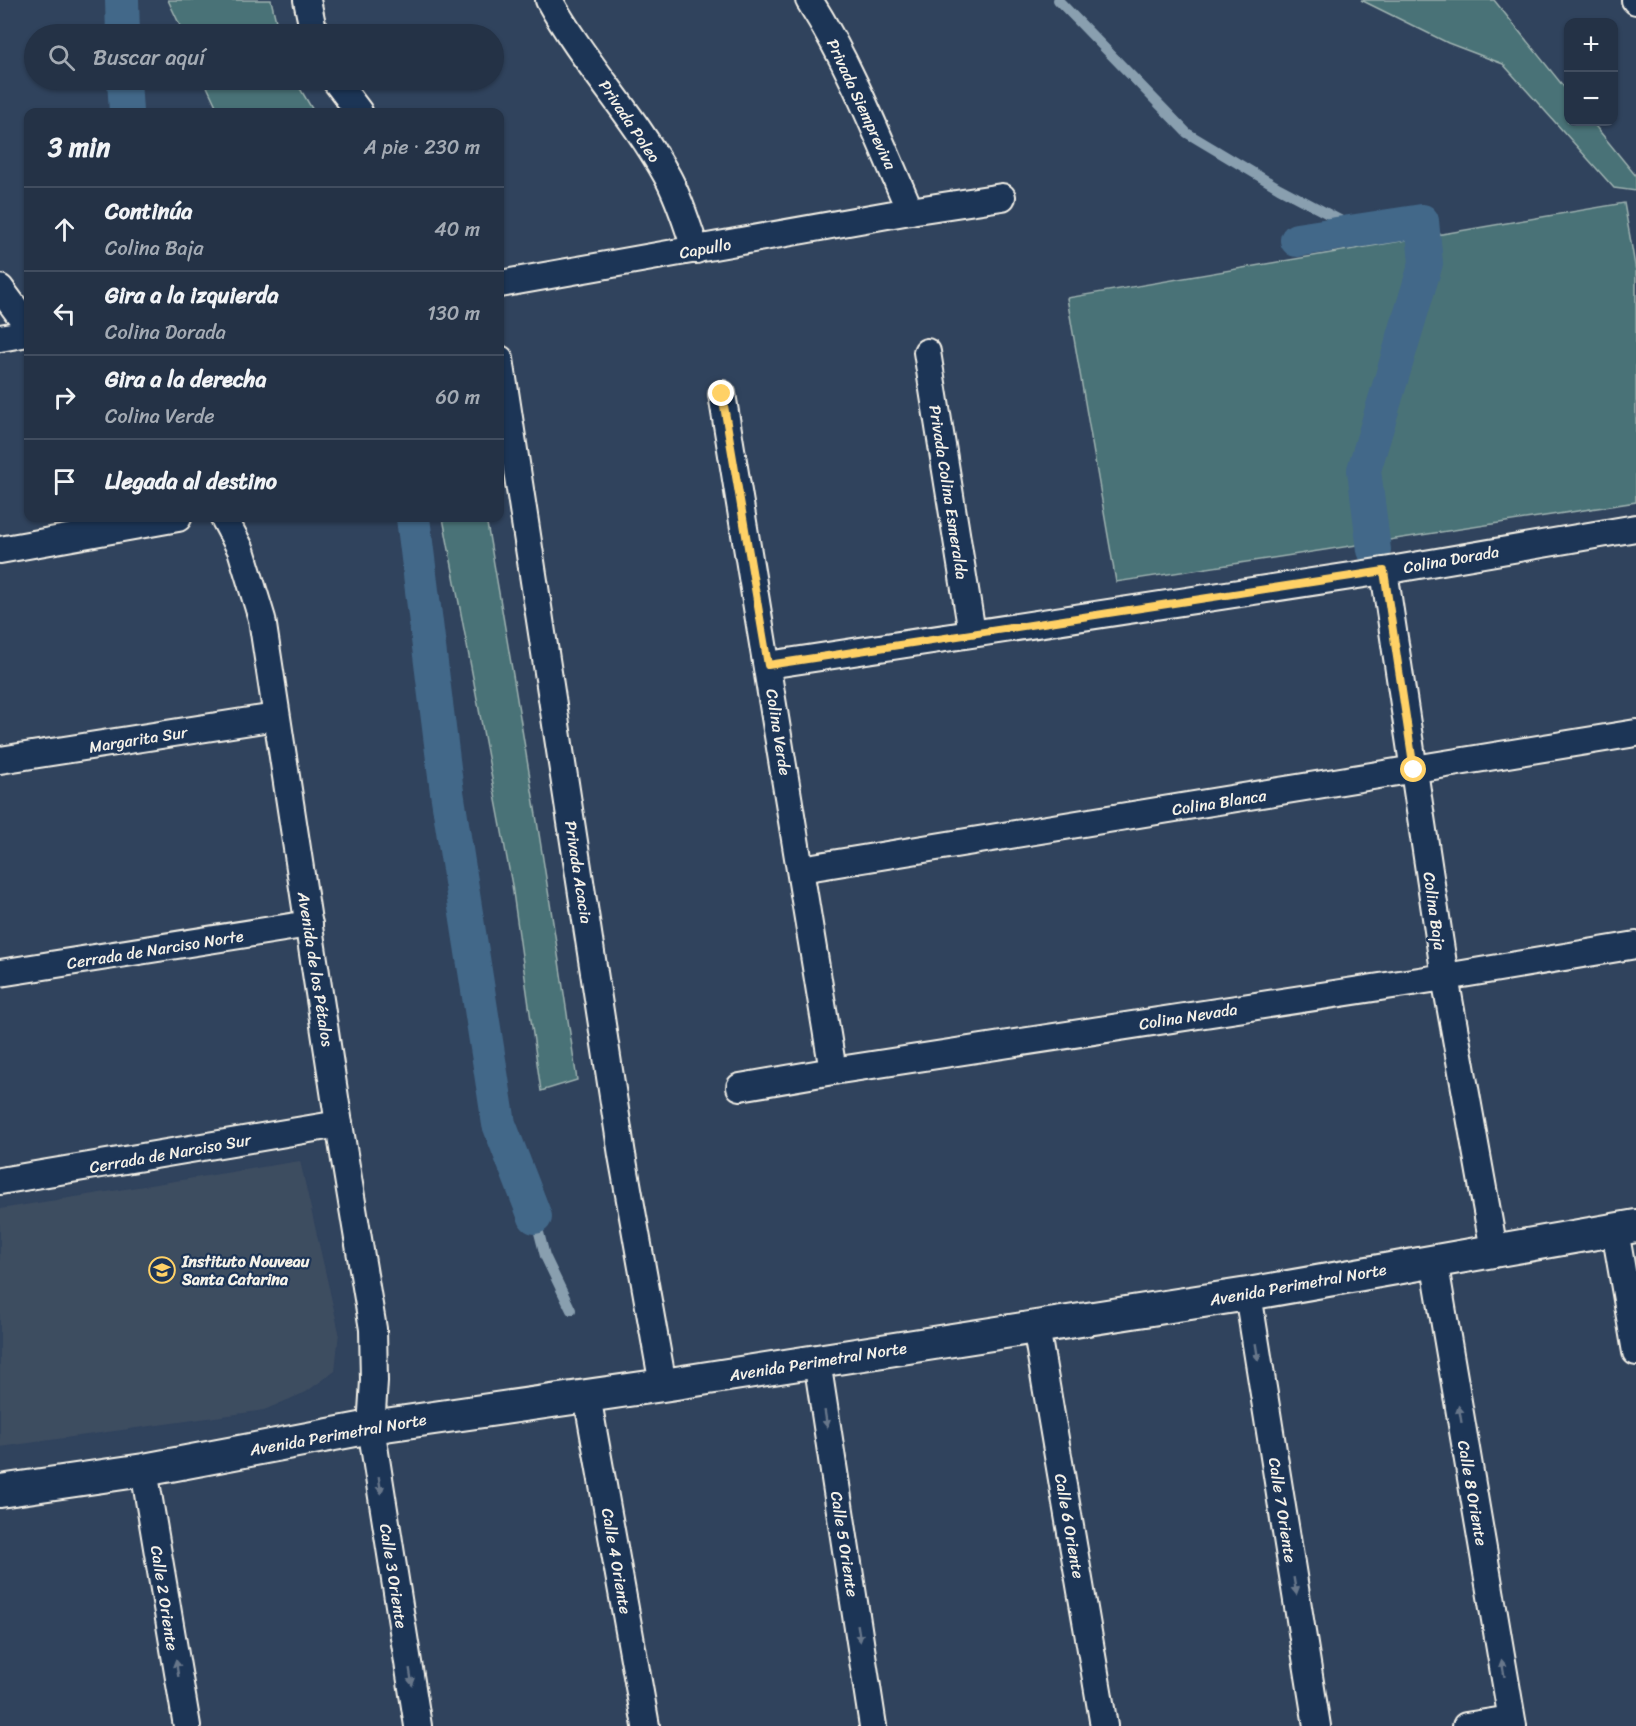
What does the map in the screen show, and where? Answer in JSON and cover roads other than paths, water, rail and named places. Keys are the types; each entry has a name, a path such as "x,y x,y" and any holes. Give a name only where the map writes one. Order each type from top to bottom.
{"street":[{"path":"307,0 312,24"},
{"name":"Privada Poleo","path":"549,0 567,34 612,92 668,178 696,250"},
{"name":"Privada Siempreviva","path":"809,0 827,27 869,115 909,211"},
{"path":"342,90 356,108"},
{"name":"Capullo","path":"504,283 909,211 1002,197"},
{"path":"0,288 24,321"},
{"path":"0,338 24,334"},
{"name":"Privada Colina Esmeralda","path":"927,352 972,633"},
{"name":"Privada Acacia","path":"504,385 622,1155 663,1385"},
{"name":"Colina Verde","path":"722,394 833,1071"},
{"path":"0,549 155,522"},
{"name":"Avenida de los Pétalos","path":"226,522 241,550 262,619 339,1124 373,1329 374,1381 370,1427"},
{"name":"Colina Dorada","path":"768,665 1384,571 1636,528"},
{"name":"Colina Baja","path":"1384,571 1445,977 1494,1250"},
{"name":"Margarita Sur","path":"0,760 276,717"},
{"name":"Colina Blanca","path":"801,869 1636,733"},
{"name":"Cerrada de Narciso Norte","path":"0,973 309,924"},
{"name":"Colina Nevada","path":"740,1088 833,1071 1445,977 1636,945"},
{"name":"Cerrada de Narciso Sur","path":"0,1181 339,1124"},
{"path":"1626,1228 1636,1352"},
{"name":"Avenida Perimetral Norte","path":"0,1491 144,1470 370,1427 663,1385 1248,1294 1626,1228"},
{"name":"Calle 8 Oriente","path":"1434,1260 1512,1722"},
{"name":"Calle 7 Oriente","path":"1248,1294 1317,1726"},
{"name":"Calle 6 Oriente","path":"1036,1327 1104,1726"},
{"name":"Calle 5 Oriente","path":"817,1361 873,1726"},
{"name":"Calle 4 Oriente","path":"587,1396 646,1726"},
{"name":"Calle 3 Oriente","path":"370,1427 418,1726"},
{"name":"Calle 2 Oriente","path":"144,1470 187,1726"},
{"path":"1466,1726 1512,1722"}],"waterway":[{"path":"122,0 123,24"},
{"path":"1058,0 1187,133 1279,188 1351,226"},
{"path":"125,90 126,108"},
{"path":"1297,240 1422,221 1426,263 1364,470 1374,550"},
{"path":"413,522 447,792 499,1124 535,1217"},
{"path":"535,1217 545,1256 571,1310"}],"place":[{"name":"Instituto Nouveau Santa Catarina","path":"162,1270"}]}
